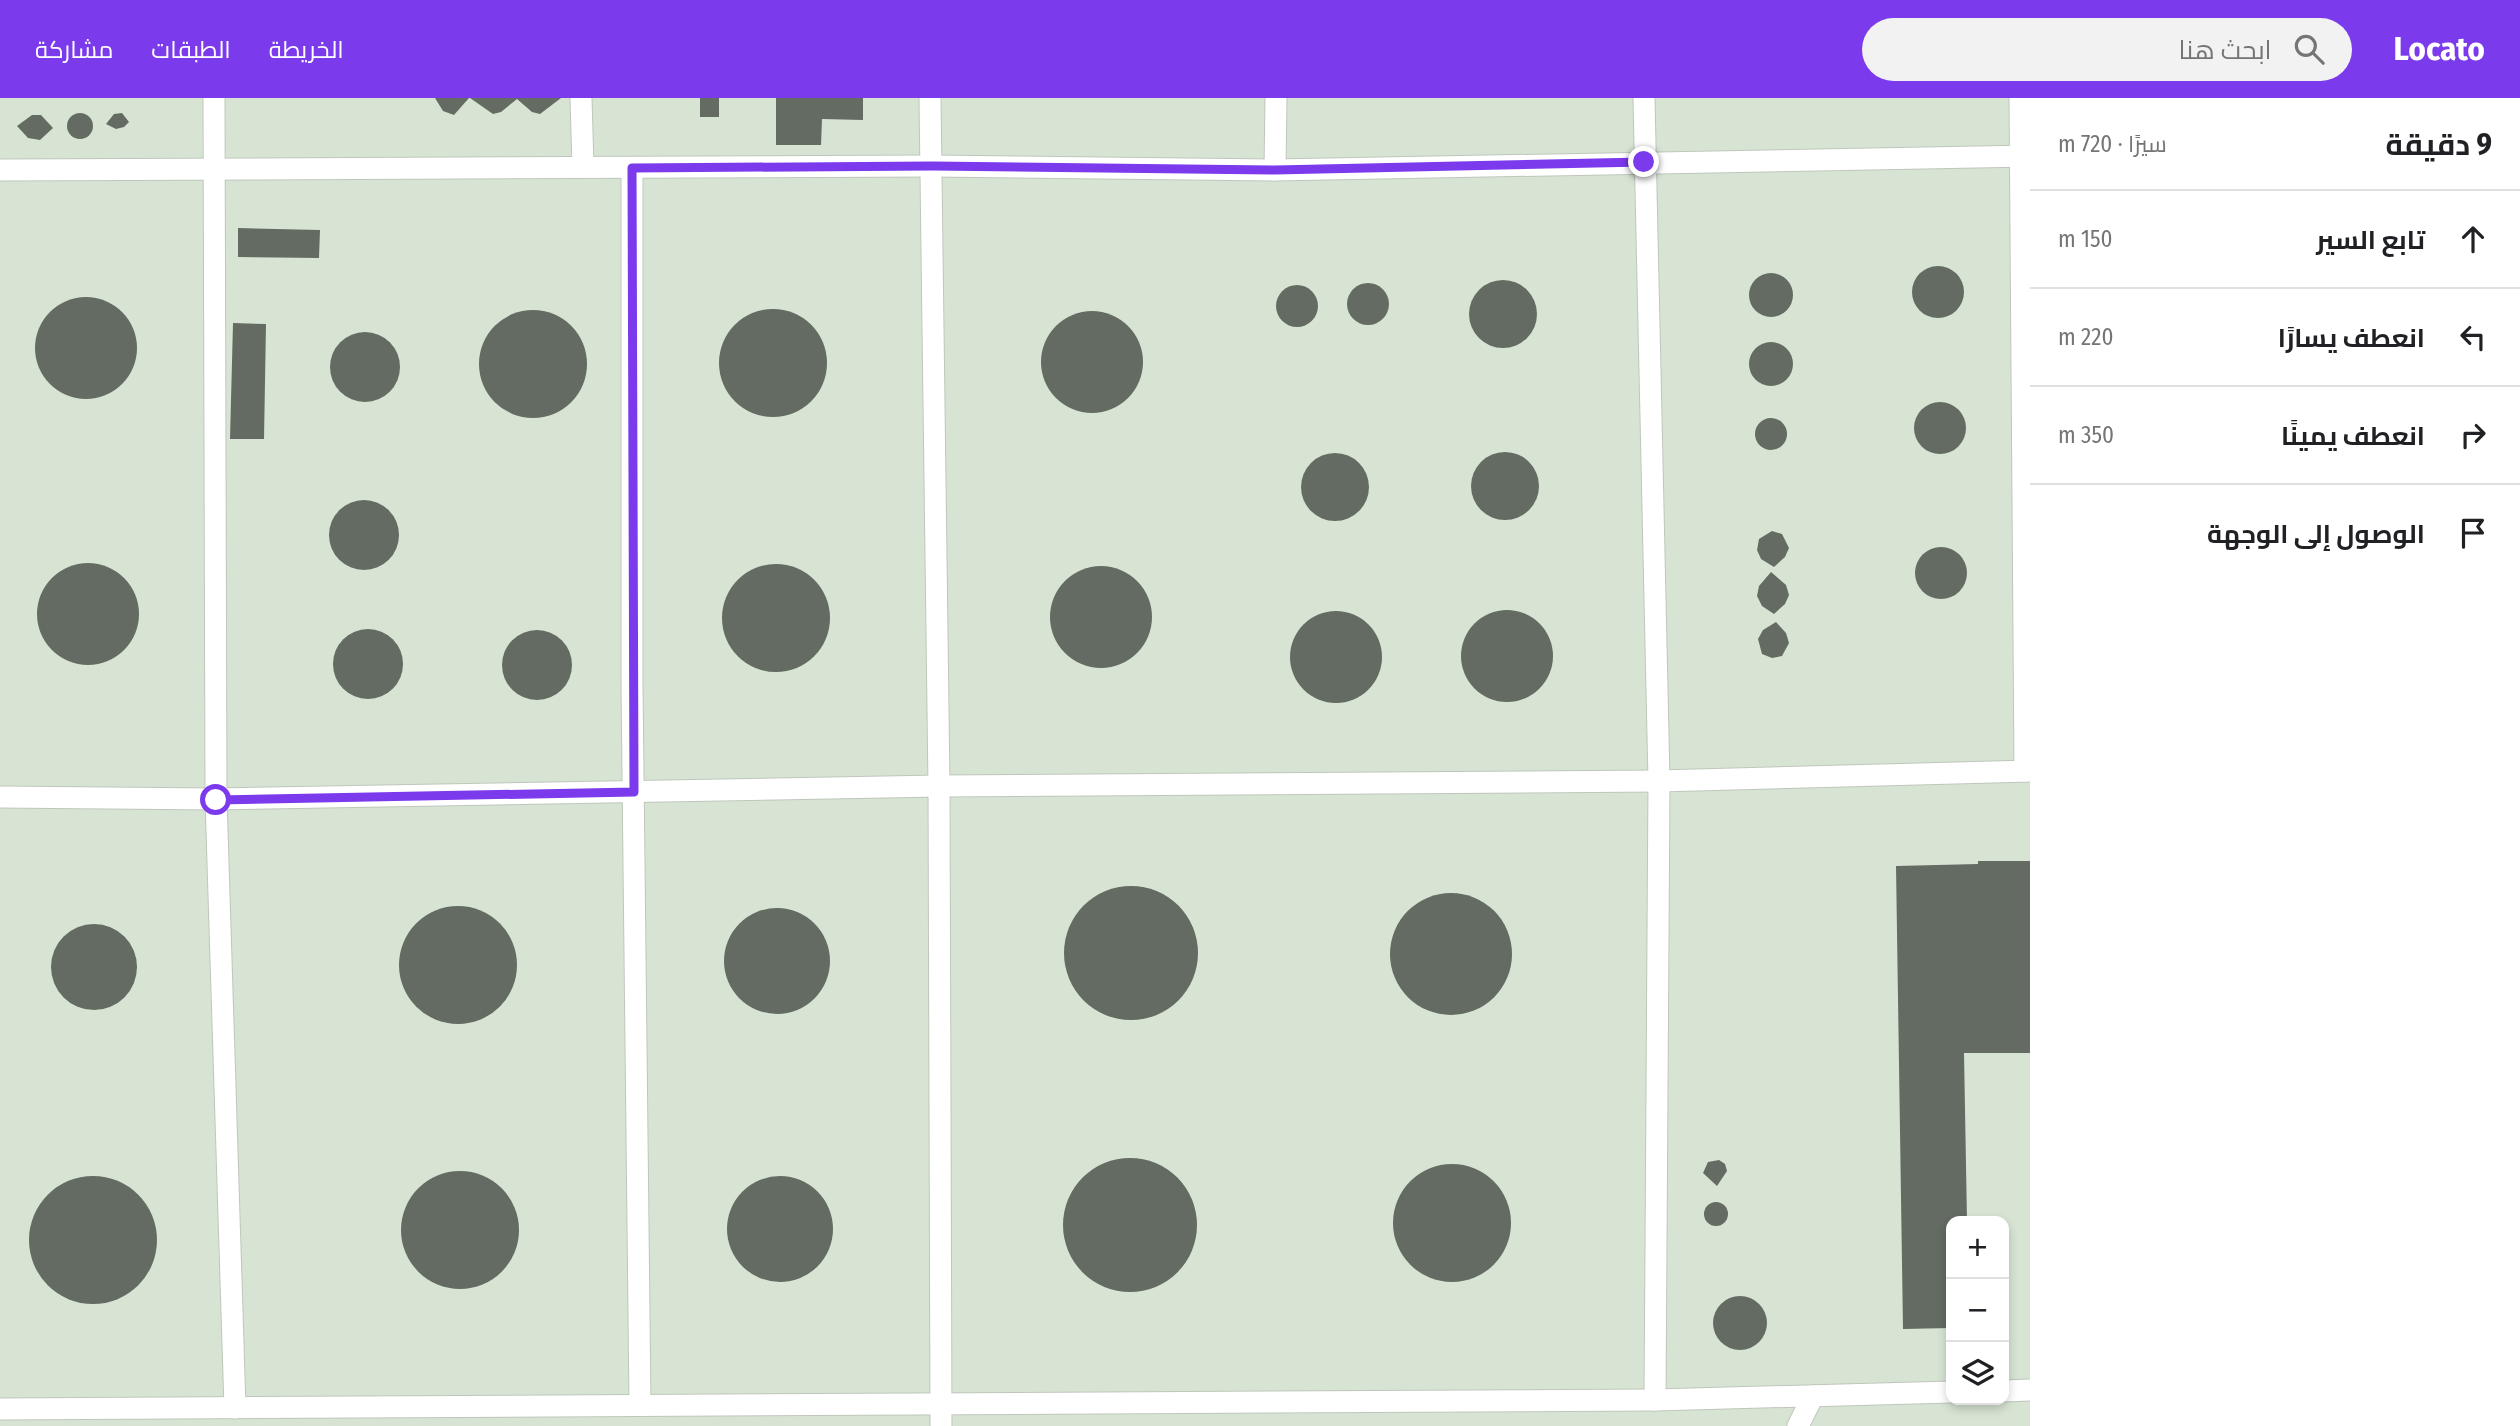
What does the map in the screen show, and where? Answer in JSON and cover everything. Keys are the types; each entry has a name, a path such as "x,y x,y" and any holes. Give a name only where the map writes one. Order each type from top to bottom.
{"street":[{"path":"214,98 216,800 235,1408"},
{"path":"581,98 583,167"},
{"path":"930,98 939,786 941,1426"},
{"path":"1275,170 1276,98"},
{"path":"1644,98 1658,781 1655,1400"},
{"path":"0,797 216,800 939,786 1658,781 2027,771 2025,156 2020,98"},
{"path":"0,170 932,166 1275,170 2025,156"},
{"path":"632,168 640,1405"},
{"path":"2009,1391 2030,1390"},
{"path":"0,1409 1655,1400 1946,1392"},
{"path":"1798,1426 1813,1396"}],"shaded area":[{"path":"0,98 2030,98 2030,1426 0,1426"}],"building":[{"path":"435,98 469,98 454,115 443,111"},
{"path":"470,98 561,98 540,114 532,112 517,99 501,112 493,114"},
{"path":"700,98 719,98 719,117 700,117"},
{"path":"776,98 863,98 863,120 822,119 821,145 776,145"},
{"path":"80,113 89,117 93,126 89,135 80,139 71,135 67,126 71,117"},
{"path":"122,113 129,122 124,127 116,129 106,124 114,114"},
{"path":"32,115 41,115 53,128 40,140 28,138 17,126"},
{"path":"238,228 320,230 319,258 238,257"},
{"path":"1938,266 1948,268 1956,274 1962,282 1962,302 1956,310 1948,316 1938,318 1928,316 1920,310 1914,302 1912,292 1914,282 1920,274 1928,268"},
{"path":"1771,273 1787,279 1793,295 1787,311 1771,317 1755,311 1749,295 1755,279"},
{"path":"1496,280 1510,280 1522,285 1532,295 1537,314 1532,333 1522,343 1510,348 1496,348 1484,343 1474,333 1469,321 1469,307 1474,295 1484,285"},
{"path":"1368,283 1383,289 1389,304 1383,319 1368,325 1353,319 1347,304 1353,289"},
{"path":"1297,285 1312,291 1318,306 1312,321 1297,327 1282,321 1276,306 1282,291"},
{"path":"86,297 106,301 122,312 133,328 137,348 133,368 122,384 106,395 86,399 66,395 50,384 39,368 35,348 39,328 50,312 66,301"},
{"path":"773,309 794,313 811,325 823,342 827,363 823,384 811,401 794,413 773,417 752,413 735,401 723,384 719,363 723,342 735,325 752,313"},
{"path":"533,310 554,314 571,326 583,343 587,364 583,385 571,402 554,414 533,418 512,414 495,402 483,385 479,364 483,343 495,326 512,314"},
{"path":"1092,311 1111,315 1128,326 1139,343 1143,362 1139,381 1128,398 1111,409 1092,413 1073,409 1056,398 1045,381 1041,362 1045,343 1056,326 1073,315"},
{"path":"233,323 266,324 264,439 230,439"},
{"path":"365,332 390,342 400,367 390,392 365,402 340,392 330,367 340,342"},
{"path":"1771,342 1787,348 1793,364 1787,380 1771,386 1755,380 1749,364 1755,348"},
{"path":"1940,402 1950,404 1958,410 1964,418 1964,438 1958,446 1950,452 1940,454 1930,452 1922,446 1916,438 1914,428 1916,418 1922,410 1930,404"},
{"path":"1771,418 1782,423 1787,434 1782,445 1771,450 1760,445 1755,434 1760,423"},
{"path":"1512,452 1533,467 1539,479 1537,499 1529,510 1512,520 1498,520 1481,510 1473,499 1471,479 1481,462 1492,454"},
{"path":"1328,453 1342,453 1354,458 1364,468 1369,487 1364,506 1354,516 1342,521 1328,521 1316,516 1306,506 1301,494 1301,480 1306,468 1316,458"},
{"path":"364,500 389,510 399,535 389,560 364,570 339,560 329,535 339,510"},
{"path":"1772,531 1782,534 1789,548 1785,557 1774,567 1761,559 1757,550 1759,539"},
{"path":"1941,547 1951,549 1959,555 1965,563 1965,583 1959,591 1951,597 1941,599 1931,597 1923,591 1917,583 1915,573 1917,563 1923,555 1931,549"},
{"path":"88,563 108,567 124,578 135,594 139,614 135,634 124,650 108,661 88,665 68,661 52,650 41,634 37,614 41,594 52,578 68,567"},
{"path":"776,564 797,568 814,580 826,597 830,618 826,639 814,656 797,668 776,672 755,668 738,656 726,639 722,618 726,597 738,580 755,568"},
{"path":"1101,566 1120,570 1137,581 1148,598 1152,617 1148,636 1137,653 1120,664 1101,668 1082,664 1065,653 1054,636 1050,617 1054,598 1065,581 1082,570"},
{"path":"1771,572 1786,585 1789,595 1785,604 1774,614 1762,606 1757,596 1759,586"},
{"path":"1507,610 1533,618 1545,630 1553,656 1545,682 1533,694 1507,702 1481,694 1469,682 1461,656 1469,630 1481,618"},
{"path":"1336,611 1354,615 1368,625 1378,639 1382,657 1378,675 1368,689 1354,699 1336,703 1318,699 1304,689 1294,675 1290,657 1294,639 1304,625 1318,615"},
{"path":"1776,622 1786,633 1789,643 1782,656 1772,658 1762,654 1758,639 1763,630"},
{"path":"368,629 393,639 403,664 393,689 368,699 343,689 333,664 343,639"},
{"path":"537,630 562,640 572,665 562,690 537,700 512,690 502,665 512,640"},
{"path":"1978,861 2030,861 2030,1053 1964,1053 1967,1216 1946,1216 1946,1328 1903,1329 1896,866 1978,864"},
{"path":"1131,886 1156,892 1178,906 1192,928 1198,953 1192,978 1178,1000 1156,1014 1131,1020 1106,1014 1084,1000 1070,978 1064,953 1070,928 1084,906 1106,892"},
{"path":"1451,893 1474,898 1494,911 1507,931 1512,954 1507,977 1494,997 1474,1010 1451,1015 1428,1010 1408,997 1395,977 1390,954 1395,931 1408,911 1428,898"},
{"path":"458,906 491,916 507,932 517,965 507,998 491,1014 458,1024 425,1014 409,998 399,965 409,932 425,916"},
{"path":"777,908 797,912 814,924 826,941 830,961 826,981 814,998 797,1010 777,1014 757,1010 740,998 728,981 724,961 728,941 740,924 757,912"},
{"path":"94,924 111,927 125,936 134,950 137,967 134,984 125,998 111,1007 94,1010 77,1007 63,998 54,984 51,967 54,950 63,936 77,927"},
{"path":"1130,1158 1155,1164 1177,1178 1191,1200 1197,1225 1191,1250 1177,1272 1155,1286 1130,1292 1105,1286 1083,1272 1069,1250 1063,1225 1069,1200 1083,1178 1105,1164"},
{"path":"1719,1160 1725,1164 1727,1171 1717,1186 1703,1173 1708,1162"},
{"path":"1452,1164 1475,1169 1494,1181 1506,1200 1511,1223 1506,1246 1494,1265 1475,1277 1452,1282 1429,1277 1410,1265 1398,1246 1393,1223 1398,1200 1410,1181 1429,1169"},
{"path":"460,1171 493,1181 509,1197 519,1230 509,1263 493,1279 460,1289 427,1279 411,1263 401,1230 411,1197 427,1181"},
{"path":"93,1176 118,1180 139,1194 153,1215 157,1240 153,1265 139,1286 118,1300 93,1304 68,1300 47,1286 33,1265 29,1240 33,1215 47,1194 68,1180"},
{"path":"780,1176 800,1180 817,1192 829,1209 833,1229 829,1249 817,1266 800,1278 780,1282 760,1278 743,1266 731,1249 727,1229 731,1209 743,1192 760,1180"},
{"path":"1716,1202 1727,1209 1728,1214 1721,1225 1716,1226 1705,1219 1704,1214 1711,1203"},
{"path":"1740,1296 1759,1304 1767,1323 1759,1342 1740,1350 1721,1342 1713,1323 1721,1304"}],"route":[{"path":"216,800 634,792 632,168 932,166 1275,170 1644,162"}]}
